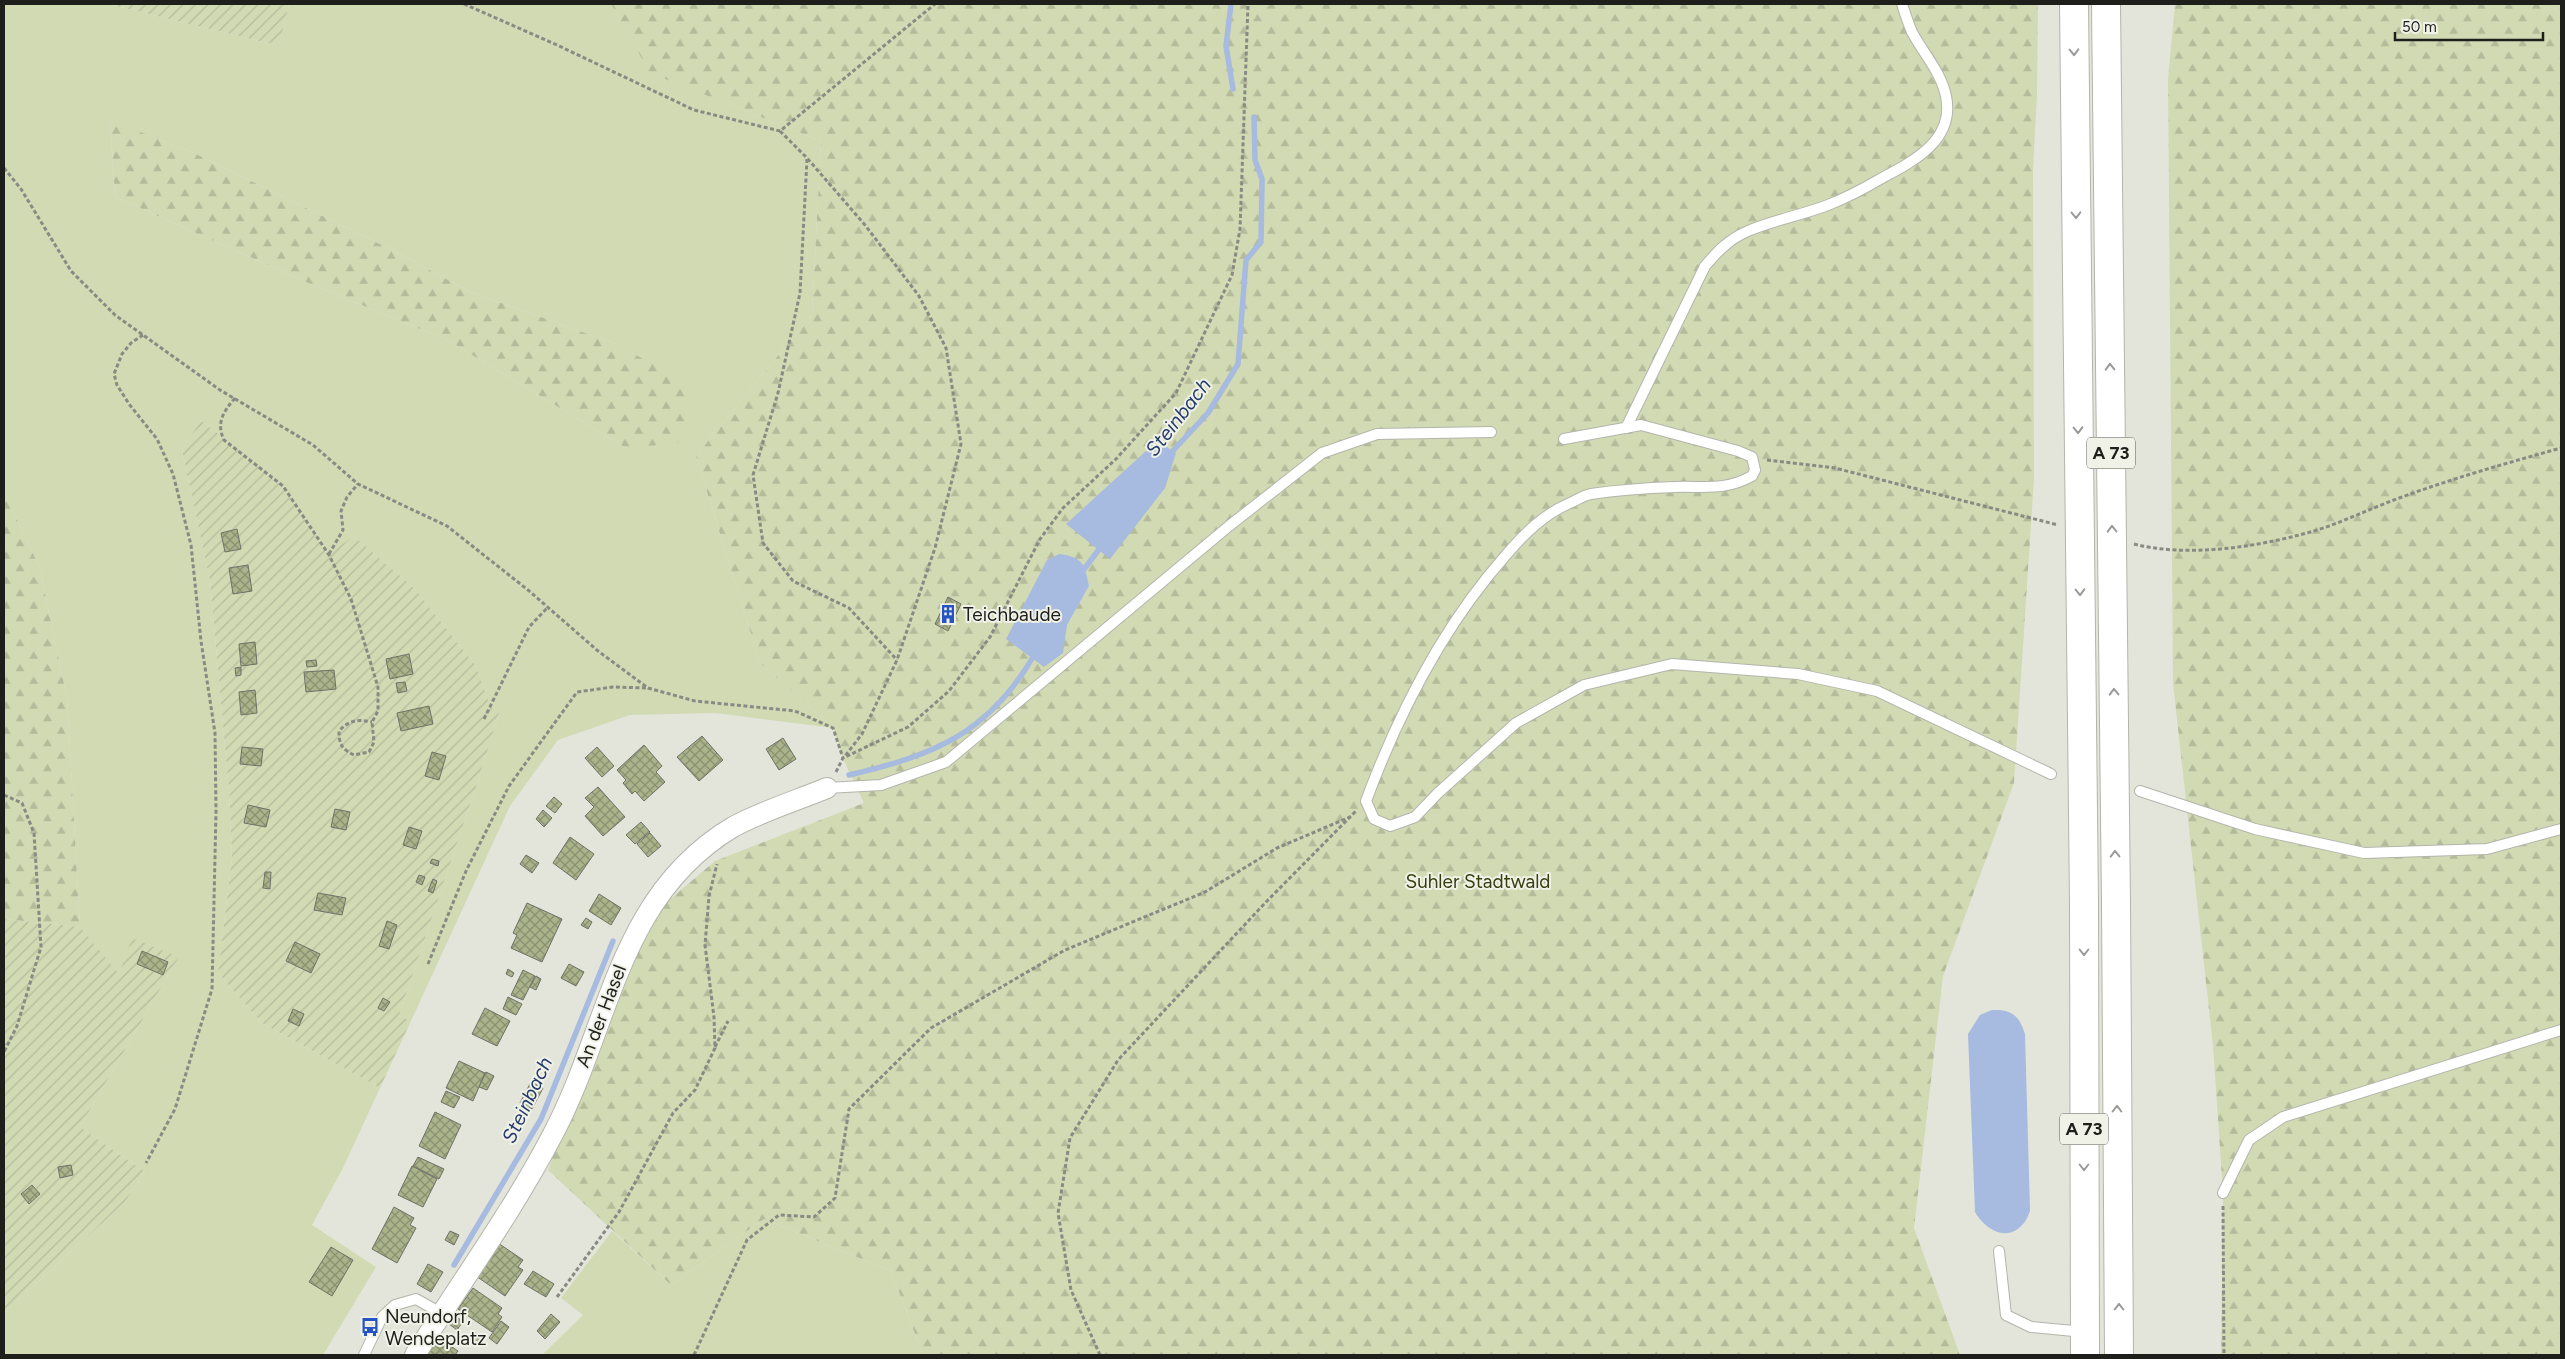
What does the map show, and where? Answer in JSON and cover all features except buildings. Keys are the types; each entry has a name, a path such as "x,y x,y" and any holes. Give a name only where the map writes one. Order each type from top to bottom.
{"highway":[{"name":"A 73","path":"2074,4 2084,903 2085,1344"},
{"name":"A 73","path":"2106,4 2119,1355"}],"street":[{"name":"An der Hasel","path":"415,1355 553,1134 569,1099 627,948 656,901 681,869 734,827 828,788"}],"lane":[{"path":"1626,428 1705,266 1724,245 1748,231 1829,205 1869,186 1913,161 1929,149 1942,132 1948,114 1946,95 1931,62 1912,32 1902,4"},
{"path":"1564,439 1641,425 1738,450 1752,457 1754,463 1752,476 1740,483 1725,488 1672,487 1589,494 1555,509 1526,532 1492,570 1465,606 1434,654 1390,742 1366,801 1374,819 1390,826 1416,817 1438,792 1516,723 1584,684 1672,664 1798,674 1876,691 2051,774"},
{"path":"828,788 881,785 946,762 1229,526 1322,452 1377,434 1491,432"},
{"path":"2140,790 2255,829 2364,854 2488,850 2561,829"},
{"path":"2223,1193 2249,1140 2283,1117 2561,1030"},
{"path":"1999,1251 2006,1315 2031,1328 2085,1344"},
{"path":"364,1355 382,1316 395,1305 416,1299 441,1313"}],"path":[{"path":"464,4 557,45 694,110 780,131 807,158 865,225 919,296 946,348 961,444 935,548 897,660 862,734 843,758 828,788"},
{"path":"780,131 935,4"},
{"path":"843,758 908,727 949,691 990,637 1040,539 1064,508 1116,459 1176,392 1232,275 1240,229 1248,4"},
{"path":"807,158 800,293 778,393 753,475 764,543 793,581 849,608 897,660"},
{"path":"4,168 21,189 71,271 115,315 235,398 313,445 358,484 447,526 548,607 598,651 648,688"},
{"path":"144,335 131,343 122,354 114,374 117,385 129,404 158,439 173,474 191,545 201,641 215,733 216,812 212,989 175,1109 146,1163"},
{"path":"235,398 220,420 220,430 224,440 283,486 328,555 350,599 378,687 378,711 372,722 374,742 369,752 354,755 342,749 339,731 347,723 359,720 372,722"},
{"path":"2132,544 2151,549 2221,549 2300,535 2402,497 2500,464 2561,448"},
{"path":"1738,450 1770,460 1835,468 2065,526"},
{"path":"328,555 343,530 341,511 347,497 358,484"},
{"path":"484,719 529,627 548,607"},
{"path":"428,964 466,871 509,786 577,692 614,687 648,688 695,701 795,710 833,728 843,758"},
{"path":"4,795 22,803 34,833 41,947 17,1026 4,1052"},
{"path":"1100,1355 1071,1290 1058,1213 1070,1138 1118,1060 1265,903 1366,801"},
{"path":"694,1355 747,1240 780,1215 814,1217 835,1198 849,1109 931,1028 1065,950 1205,892 1277,848 1350,817"},
{"path":"715,1048 714,1017 705,945 710,896 724,834"},
{"path":"557,1297 619,1212 673,1113 694,1090 728,1021"},
{"path":"2223,1193 2224,1355"}],"green space":[{"path":"4,4 108,4 279,46 289,4 611,4 651,73 821,141 812,314 696,456 760,663 833,728 715,713 630,715 558,740 510,806 411,1021 399,1015 499,713 490,706 476,666 414,588 354,536 329,555 283,486 201,420 182,450 210,581 229,790 232,858 218,973 262,1023 380,1088 343,1168 312,1225 376,1267 323,1355 4,1355 4,1313 124,1203 145,1172 80,1127 179,957 119,975 80,927 67,698 39,566 4,492","holes":["110,121 194,153 396,252 471,292 616,344 626,448 449,341 306,282 115,197"]},
{"path":"108,4 289,4 279,46"},
{"name":"Suhler Stadtwald","path":"611,4 2038,4 2037,94 2033,170 2034,479 2014,783 1943,976 1914,1228 1960,1355 923,1355 891,1271 764,1219 671,1285 548,1170 624,970 667,902 715,861 864,803 843,758 833,728 760,663 696,456 812,314 821,141 650,73","holes":["1085,566 1089,586 1067,625"]},
{"path":"2175,4 2561,4 2561,1355 2221,1355 2223,1193 2213,1046 2173,683 2168,79"},
{"path":"110,120 194,153 396,252 471,292 616,344 696,388 678,443 626,448 449,341 306,282 115,197"},
{"path":"201,420 283,486 328,554 354,536 414,588 476,666 490,706 499,713 399,1015 411,1021 380,1088 262,1023 218,973 232,858 229,790 210,581 182,450"},
{"path":"4,492 39,566 67,698 80,927 4,919"},
{"path":"4,919 80,927 119,974 132,938 179,957 80,1127 145,1172 124,1203 4,1313"},
{"path":"764,1219 891,1271 923,1355 542,1355 583,1315 561,1298 612,1231 671,1285"}],"water":[{"path":"1157,441 1176,453 1165,488 1110,559 1066,524"},
{"path":"1059,554 1073,557 1082,563 1089,586 1067,625 1063,653 1044,667 1006,639 1047,560"},
{"path":"1992,1010 2013,1014 2020,1022 2025,1034 2030,1211 2023,1224 2009,1233 2002,1233 1990,1228 1975,1212 1968,1034 1980,1015"}],"waterway":[{"name":"Steinbach","path":"1231,4 1226,46 1233,89"},
{"name":"Steinbach","path":"1168,456 1208,413 1238,364 1246,260 1261,242 1262,179 1255,160 1254,117"},
{"path":"1082,572 1103,544"},
{"name":"Steinbach","path":"849,775 908,759 934,749 958,736 999,703 1018,680 1036,652"},
{"name":"Steinbach","path":"454,1265 541,1119 613,941"}],"place":[{"name":"Teichbaude","path":"948,614"},
{"name":"Neundorf, Wendeplatz","path":"370,1327"}]}
